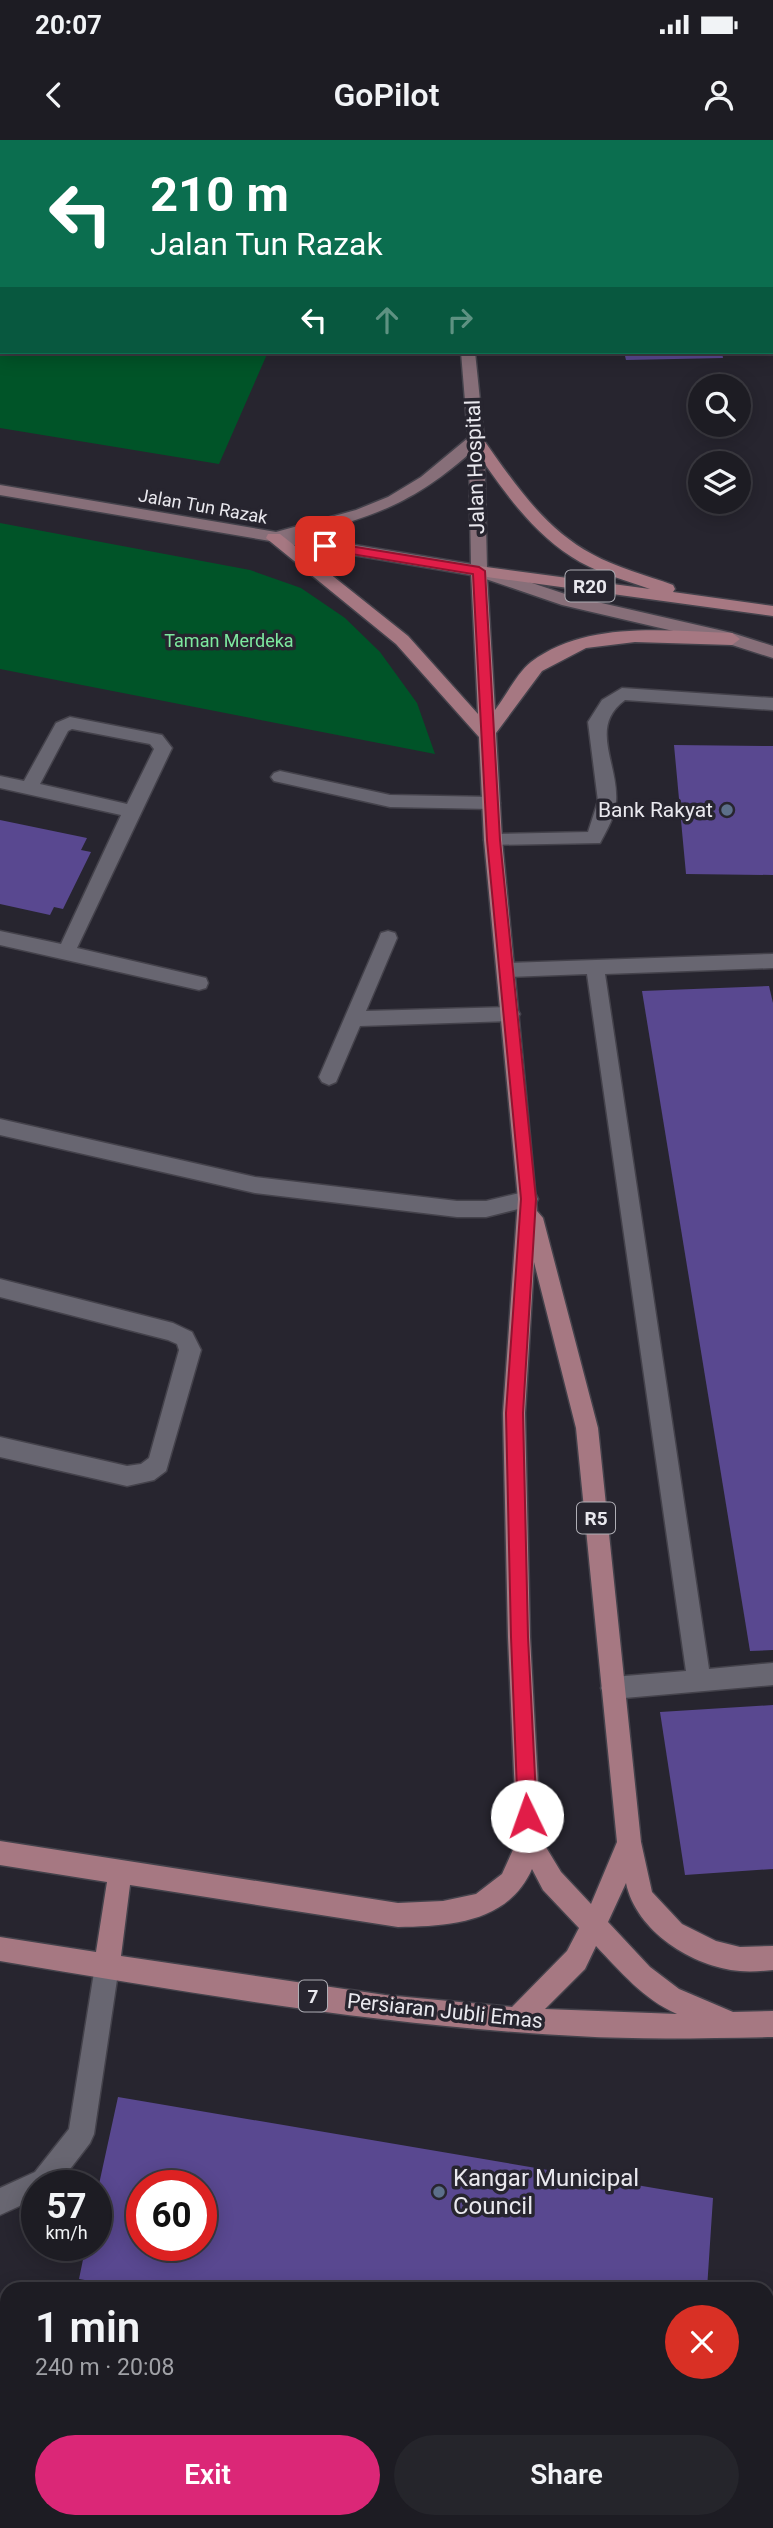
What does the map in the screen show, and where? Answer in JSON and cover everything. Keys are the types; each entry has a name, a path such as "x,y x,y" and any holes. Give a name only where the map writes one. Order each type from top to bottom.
{"main road":[{"name":"Jalan Hospital","path":"120,1873 398,1915 438,1914 474,1908 500,1895 523,1866 528,1841 519,1637 514,1413 528,1199 493,840 479,571 476,439 468,354"},
{"path":"274,538 345,517 406,494 437,473 476,439 513,492 551,534 577,554 701,602"},
{"name":"Jalan Tun Razak","path":"0,490 479,571 773,611"},
{"path":"274,538 402,640 486,734 536,667 582,643 635,636 732,639"},
{"path":"479,571 568,601 732,639 773,652"},
{"name":"R5","path":"528,1199 587,1428 629,1842 641,1898 673,1933 713,1953 740,1959 773,1958"},
{"path":"528,1841 552,1881 640,1976 670,1998 736,2026"},
{"path":"519,2018 576,1960 593,1928 629,1842"},
{"path":"0,1853 120,1873 107,1966"},
{"name":"Persiaran Jubli Emas","path":"0,1949 409,2011 612,2026 736,2026"},
{"name":"7","path":"736,2026 773,2024"}],"lane":[{"path":"493,840 594,838 607,801 597,722 608,704 622,694 773,704"},
{"path":"29,788 62,727 70,723 156,739 163,748 66,952"},
{"path":"280,777 390,801 491,803"},
{"path":"0,782 132,811"},
{"path":"0,938 199,983"},
{"path":"329,1077 387,938"},
{"path":"507,970 773,961"},
{"path":"595,968 699,1681"},
{"path":"354,1019 510,1014"},
{"path":"0,1127 255,1185 457,1209 502,1207 528,1199"},
{"path":"0,1288 173,1332 185,1338 190,1350 158,1464 146,1473 127,1476 0,1447"},
{"path":"613,1688 773,1674"},
{"path":"0,2202 44,2181 82,2134 107,1966"}],"green space":[{"path":"0,354 267,354 219,464 0,428"},
{"name":"Taman Merdeka","path":"0,523 250,570 301,588 345,618 380,652 417,703 435,754 0,669"}],"building":[{"path":"624,354 722,354 723,358 626,360"},
{"name":"Bank Rakyat","path":"674,745 773,746 773,875 686,874"},
{"path":"0,820 87,838 81,850 91,852 63,909 54,907 50,915 0,904"},
{"path":"769,986 773,1003 773,1650 750,1651 642,991"},
{"path":"773,1705 773,1869 685,1875 660,1712"},
{"name":"Kangar Municipal Council","path":"118,2097 713,2198 707,2282 96,2282 79,2279 83,2261 112,2261 112,2170 102,2170"}],"place":[{"name":"Bank Rakyat","path":"727,810"},
{"name":"Kangar Municipal Council","path":"439,2192"}],"route":[{"path":"325,546 479,571 493,840 528,1199 514,1413 519,1637 527,1816"}]}
